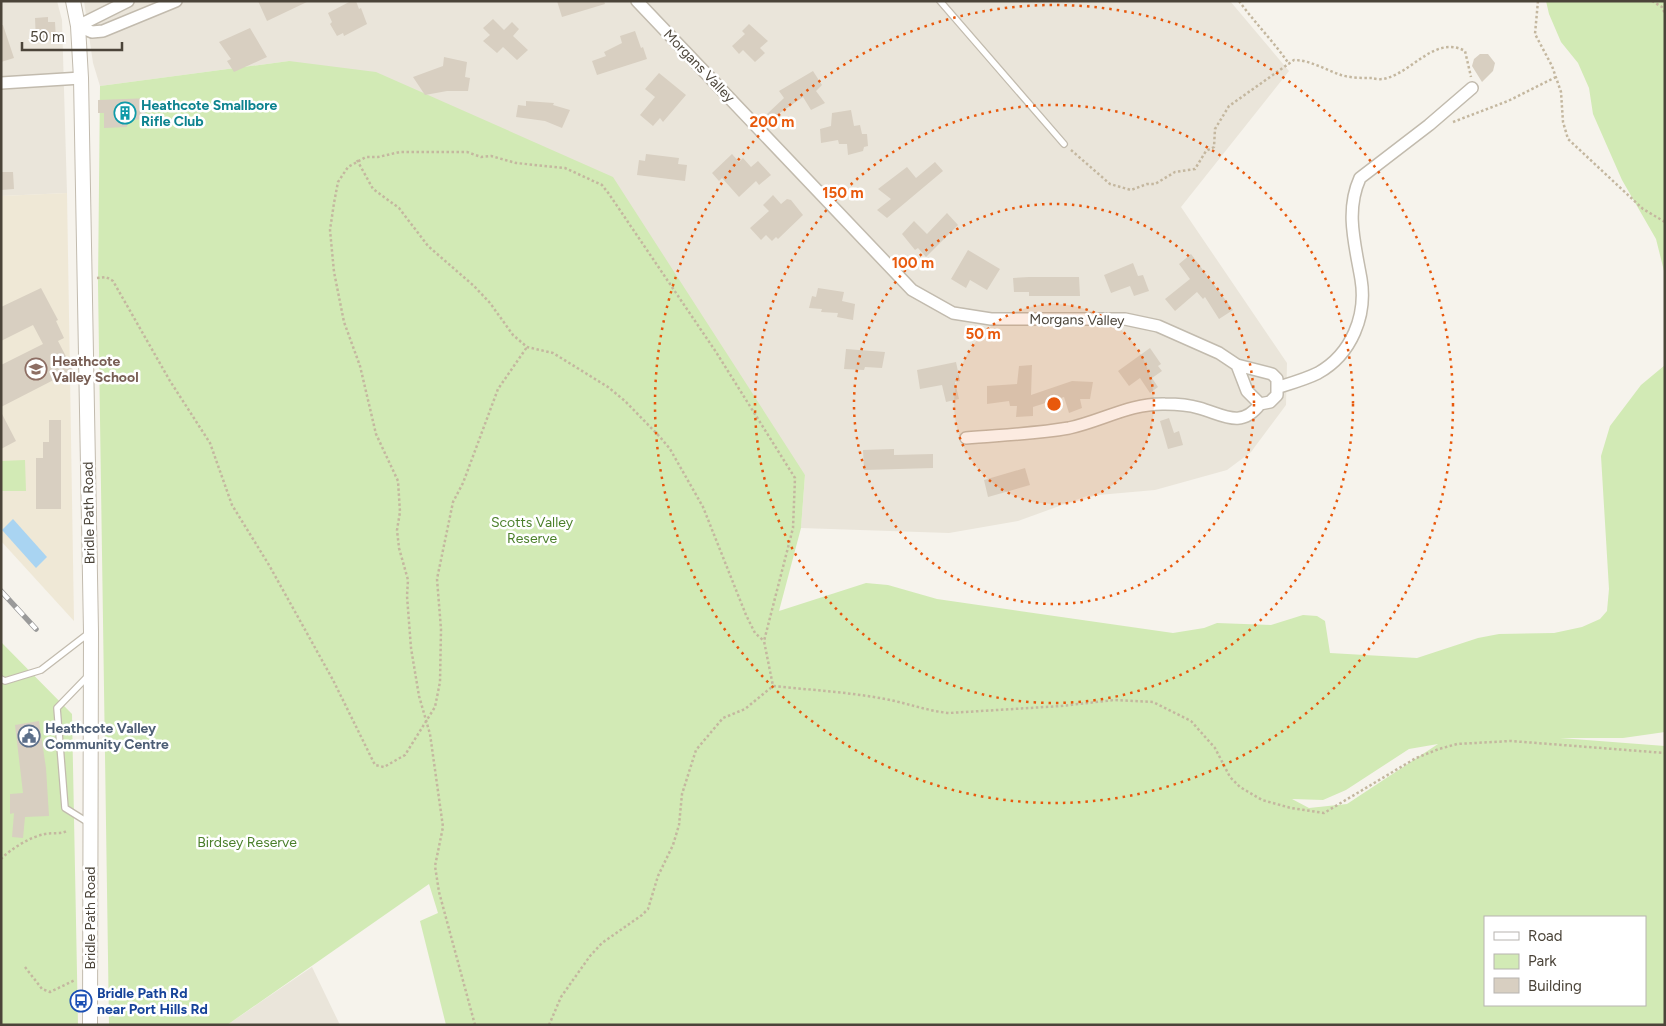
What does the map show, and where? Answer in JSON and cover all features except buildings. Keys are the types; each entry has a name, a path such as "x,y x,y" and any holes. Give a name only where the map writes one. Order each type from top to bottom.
{"street":[{"name":"Bridle Path Road","path":"73,1 78,26 81,78 91,632 89,675 90,1025"},
{"path":"78,26 92,32 103,30 176,1"},
{"path":"78,26 127,2 133,19"},
{"name":"Morgans Valley","path":"644,3 912,290 953,313 991,319 1125,319 1158,326 1219,353 1237,365 1272,374 1277,379 1279,387"},
{"path":"1,84 81,78"},
{"path":"966,438 1070,428 1139,405 1166,404 1198,408 1225,417 1241,419 1253,414 1260,404 1270,402 1278,395 1279,387 1319,373 1345,350 1356,329 1361,314 1363,292 1354,246 1352,213 1360,178 1429,125 1472,88"},
{"path":"1237,365 1247,390 1260,404"}],"lane":[{"path":"940,1 1064,144"},
{"path":"1,679 5,680 41,670 91,632"},
{"path":"89,675 57,708 66,808 90,823"}],"path":[{"path":"1240,1 1253,20 1273,40 1289,64"},
{"path":"1538,1 1535,34 1556,77 1561,92 1562,122 1568,139 1643,209 1665,222"},
{"path":"1652,1 1662,7 1665,14"},
{"path":"1064,144 1110,184 1131,190 1147,184 1155,184 1175,172 1195,169 1206,151 1214,147 1215,129 1229,106 1294,60 1302,60 1343,76 1385,79 1402,73 1410,65 1440,47 1456,46 1465,51 1472,88"},
{"path":"1450,123 1508,101 1556,77"},
{"path":"475,1025 439,892 435,866 443,827 412,648 407,596 408,580 399,548 397,530 400,512 398,481 376,434 360,366 344,322 334,272 330,230 338,182 348,167 357,160 400,152 456,151 516,163 565,168 602,184 716,352 795,478 793,528 764,641 773,686"},
{"path":"357,160 373,189 399,208 428,246 474,286 513,335 527,347 553,353 608,387 625,401 670,450 703,506 746,615 755,633 764,641"},
{"path":"94,279 106,277 113,281 170,381 210,444 216,455 222,480 232,506 269,566 343,698 375,765 384,767 405,755 435,708 440,682 441,629 437,579 453,502 463,482 498,389 527,347"},
{"path":"549,1025 561,997 590,956 602,942 648,909 658,876 673,845 679,826 682,794 696,750 723,718 745,709 773,686 888,699 932,711 949,713 1061,706 1114,700 1153,702 1191,721 1215,748 1230,776 1240,787 1262,800 1291,808 1324,813 1416,758 1439,748 1457,744 1511,741 1665,753"},
{"path":"1,859 14,848 36,837 45,834 63,834 68,830"},
{"path":"25,967 42,989 50,992 75,980"}],"shaded area":[{"path":"1,1 57,1 62,20 67,193 1,196"},
{"path":"84,1 1230,1 1289,71 1181,207 1287,363 1286,405 1251,452 1227,470 1155,490 1087,496 1018,521 949,533 801,528 805,475 289,61 100,86 93,63"},
{"name":"Heathcote Valley School","path":"67,193 74,621 1,541 1,196"},
{"path":"312,967 340,1025 227,1025"}],"green space":[{"path":"1546,1 1665,1 1665,275 1656,239 1622,180 1593,114 1589,88 1578,63 1561,42 1549,14"},
{"name":"Scotts Valley Reserve","path":"289,61 376,72 613,177 805,475 801,528 779,611 866,583 888,585 937,599 1173,633 1204,628 1217,623 1271,625 1303,615 1317,616 1325,621 1330,653 1417,658 1478,638 1499,634 1554,633 1582,627 1600,619 1607,611 1609,589 1601,456 1610,426 1641,385 1665,365 1665,732 1623,738 1560,738 1665,746 1665,1025 446,1025 420,921 438,913 429,884 227,1025 109,1025 98,284 100,86","holes":["1438,744 1347,804 1309,808 1292,799 1323,800 1346,790 1409,749"]},
{"path":"25,460 26,491 1,491 1,461"},
{"path":"1,642 72,714 78,1025 1,1025"}],"water":[{"path":"13,519 47,557 36,568 2,530"}],"railway":[{"path":"1,591 36,629"}],"place":[{"name":"Heathcote Smallbore Rifle Club","path":"125,113"},
{"name":"Heathcote Valley School","path":"36,369"},
{"name":"Heathcote Valley Community Centre","path":"29,736"},
{"name":"Bridle Path Rd near Port Hills Rd","path":"81,1001"}],"park label":[{"name":"Birdsey Reserve","path":"247,842"}]}
